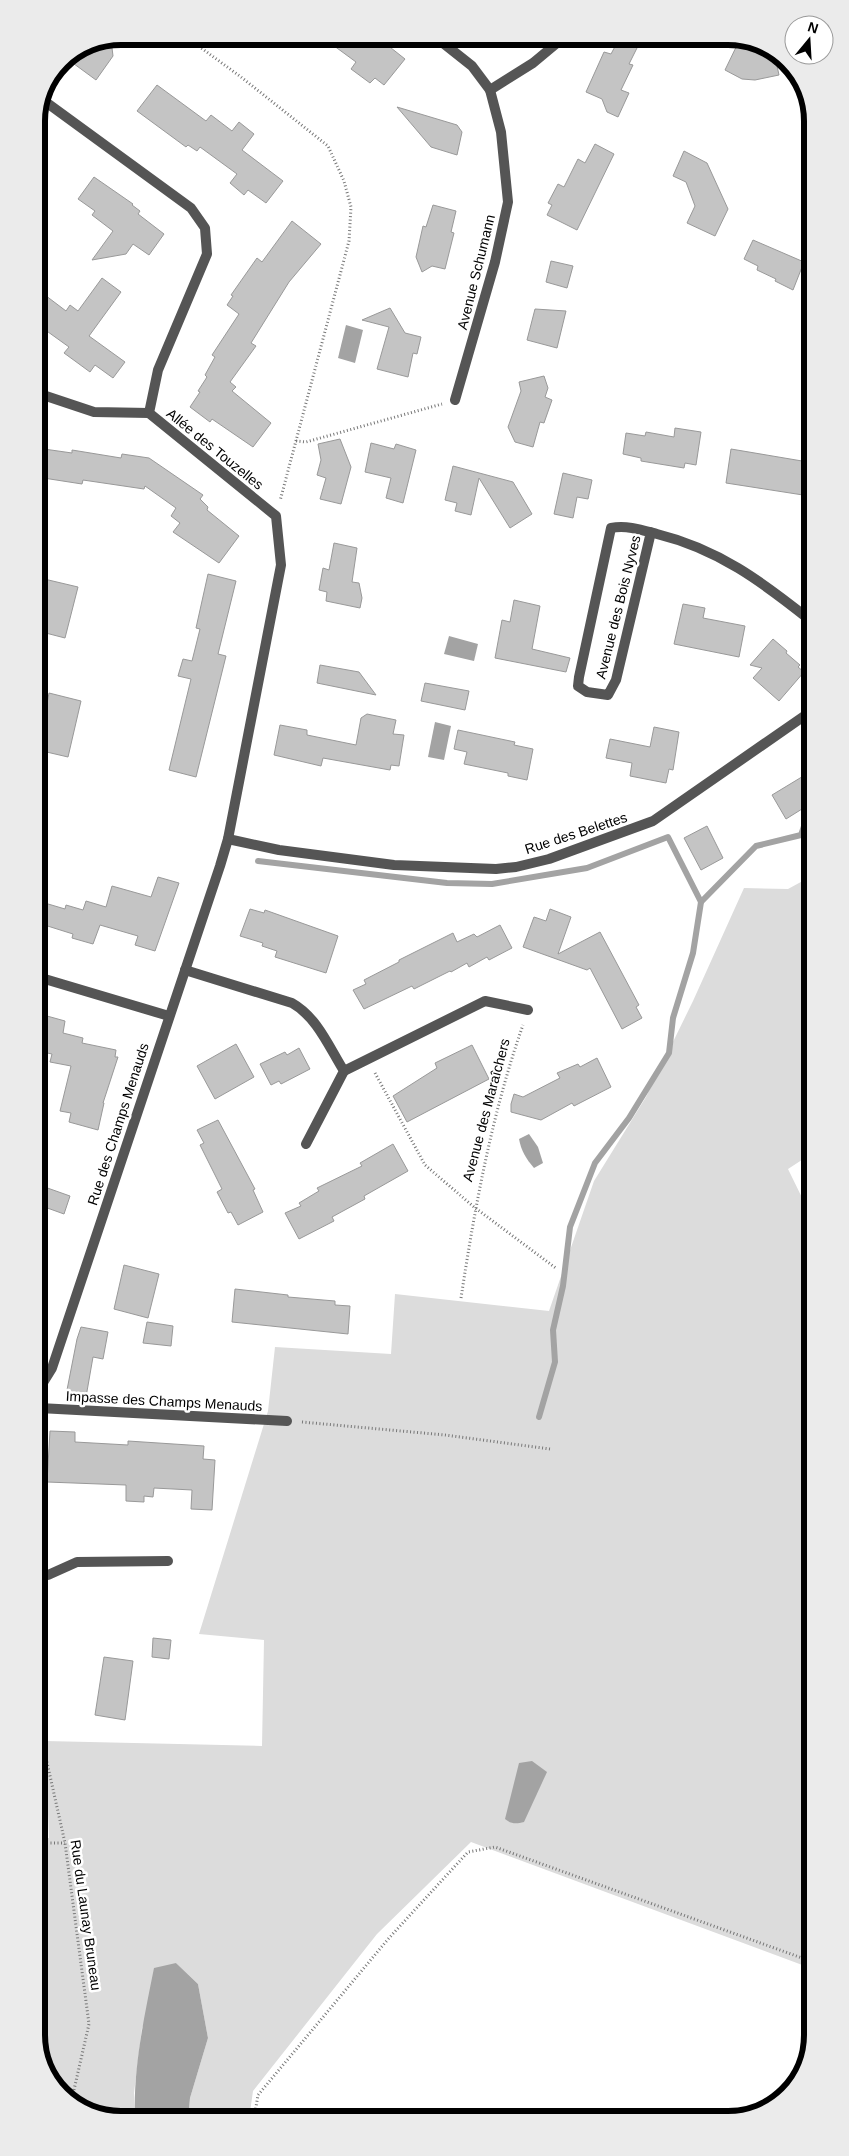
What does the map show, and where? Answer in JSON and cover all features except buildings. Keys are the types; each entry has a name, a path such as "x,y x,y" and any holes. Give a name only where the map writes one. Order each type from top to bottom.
{"street":[{"name":"Avenue Schumann","path":"446,45 472,66 490,90 501,132 508,202 495,262 455,400"},
{"path":"490,90 533,63 555,45"},
{"name":"Allée des Touzelles","path":"48,103 191,208 205,228 207,254 158,370 149,413 276,516"},
{"path":"45,396 94,412 149,413"},
{"path":"228,839 281,565 276,516"},
{"name":"Avenue des Bois Nyves","path":"651,532 616,680 608,695 587,692 578,686 579,677 611,528 622,526 651,532 680,540 726,560 770,588 804,615"},
{"name":"Rue des Belettes","path":"228,839 279,850 394,865 496,869 516,867 549,859 653,821 804,716"},
{"name":"Rue des Champs Menauds","path":"45,1379 52,1368 228,839"},
{"path":"185,970 292,1003 303,1010 312,1019 344,1072"},
{"path":"45,979 169,1016"},
{"path":"306,1144 344,1072 485,1001 528,1010"},
{"name":"Impasse des Champs Menauds","path":"45,1408 288,1421"},
{"path":"45,1575 77,1562 168,1561"}],"path":[{"path":"197,45 328,146 344,182 352,207 349,241 276,516"},
{"path":"296,441 306,442 455,400"},
{"name":"Avenue des Maraîchers","path":"461,1298 474,1207 507,1069 528,1010"},
{"path":"368,1060 425,1165 474,1207 557,1270"},
{"path":"288,1421 446,1435 550,1449"},
{"name":"Rue du Launay Bruneau","path":"45,1753 65,1842 89,2024 73,2094"},
{"path":"45,1843 65,1842"},
{"path":"255,2111 258,2095 388,1938 468,1852 495,1847 804,1959"}],"shaded area":[{"path":"346,325 363,330 355,363 338,358"},
{"path":"449,636 478,644 474,661 444,654"},
{"path":"435,722 451,726 444,760 428,757"},
{"path":"804,880 804,1159 788,1169 804,1202 804,1966 471,1842 377,1934 253,2091 250,2111 189,2111 190,2098 208,2038 198,1984 176,1963 142,2028 134,2093 135,2111 116,2111 83,2101 67,2089 58,2077 46,2050 45,1838 49,1838 45,1741 262,1746 264,1640 199,1634 268,1411 275,1347 391,1354 395,1294 549,1311 594,1181 646,1097 693,1001 744,888 788,889"},
{"path":"529,1134 538,1147 543,1163 534,1168 524,1154 519,1139"},
{"path":"532,1761 547,1772 524,1822 512,1823 505,1819 519,1763"},
{"path":"176,1963 198,1984 208,2038 190,2098 189,2111 135,2111 137,2062 154,1968"}],"waterway":[{"path":"258,861 447,883 492,884 587,868 668,837 701,902 756,846 801,835 804,826"},
{"path":"539,1417 555,1362 553,1330 563,1286 570,1227 595,1163 629,1118 669,1053 673,1018 693,953 701,902"}]}
